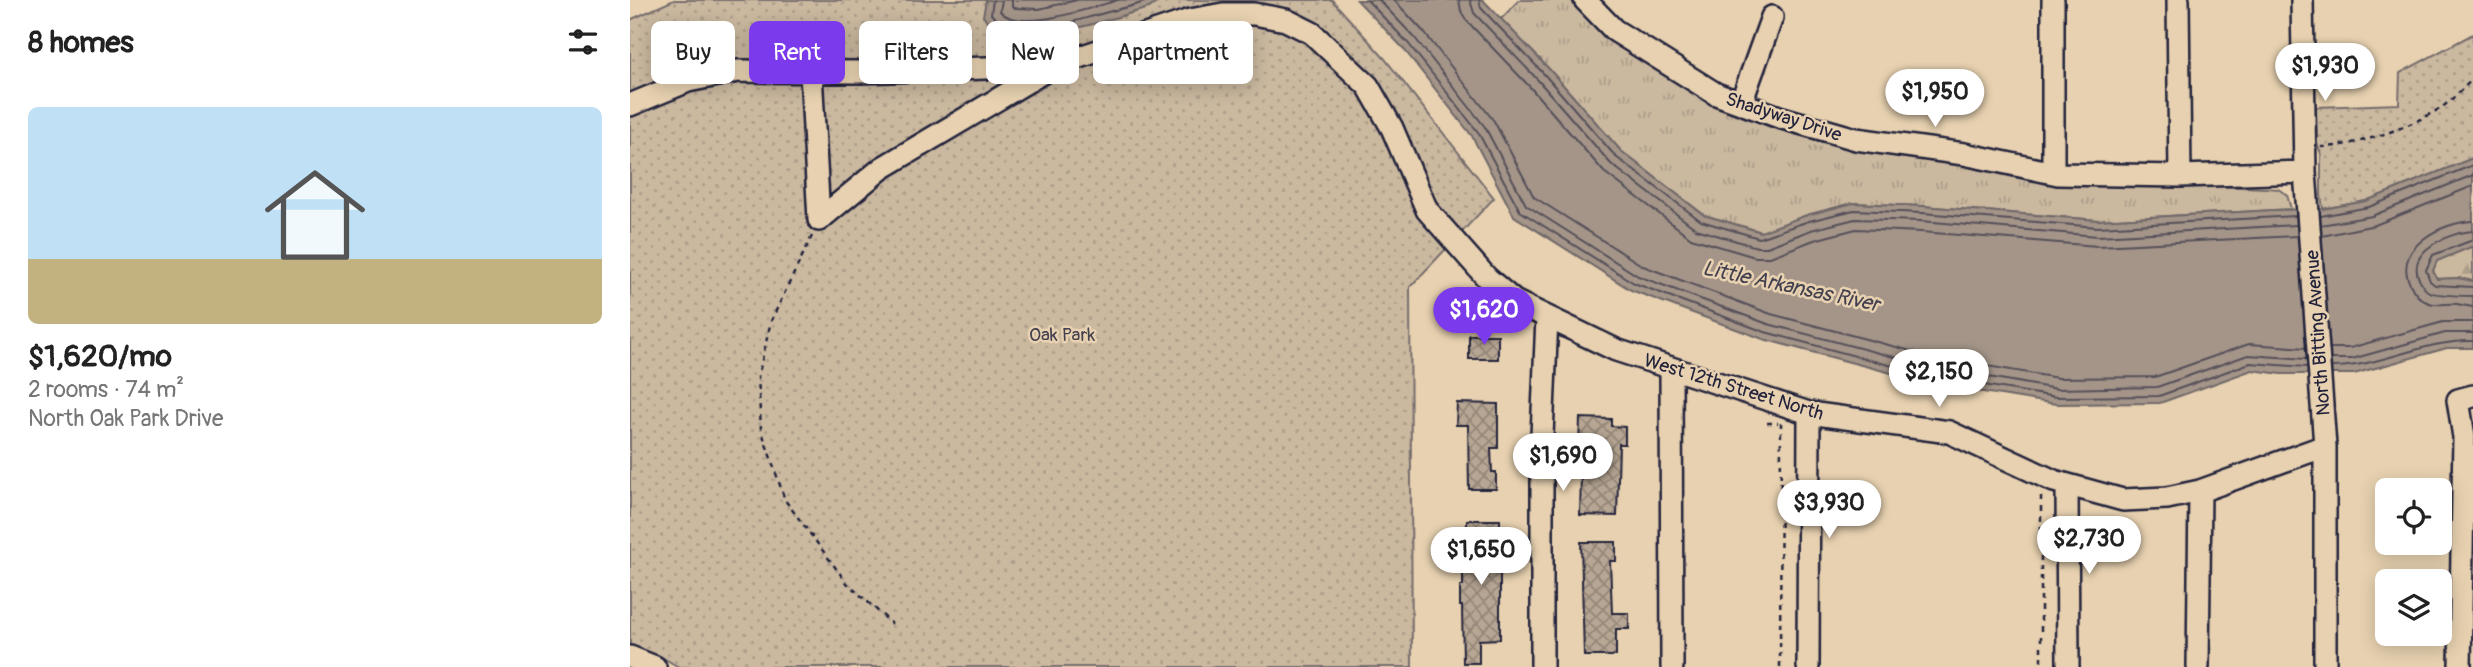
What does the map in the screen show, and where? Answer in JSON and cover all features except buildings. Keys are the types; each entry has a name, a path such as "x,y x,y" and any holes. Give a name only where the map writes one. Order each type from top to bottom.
{"street":[{"name":"Shadyway Drive","path":"1585,0 1614,30 1716,94 1779,117 1856,139 1964,155 2053,173 2180,176 2305,172"},
{"path":"2053,0 2053,173"},
{"path":"2178,0 2180,176"},
{"name":"North Bitting Avenue","path":"2302,0 2305,172 2325,446 2325,667"},
{"name":"West 12th Street North","path":"1079,57 1190,20 1223,14 1254,14 1286,20 1312,33 1367,86 1392,128 1427,210 1487,278 1514,301 1616,350 1809,413 1949,432 2067,486 2123,500 2166,498 2200,491 2325,446"},
{"path":"1741,103 1772,17"},
{"path":"845,71 986,68"},
{"path":"630,106 688,81 749,71"},
{"path":"812,84 819,220"},
{"path":"819,220 882,168 1023,84"},
{"path":"1542,667 1542,436 1547,317"},
{"path":"1671,368 1672,667"},
{"path":"2460,667 2466,398"},
{"path":"1808,667 1809,413"},
{"path":"2067,486 2068,667"},
{"path":"2198,667 2200,491"},
{"path":"630,657 655,667"}],"path":[{"path":"2318,147 2349,145 2419,120 2445,104 2473,79"},
{"path":"819,220 771,321 758,377 761,429 785,500 847,583 892,624"},
{"path":"1767,423 1781,423 1780,667"},
{"path":"2041,667 2041,496 2046,500"}],"green space":[{"name":"Oak Park","path":"674,0 1332,0 1385,59 1494,198 1410,287 1412,667 679,667 658,655 630,650 630,20"},
{"path":"1519,0 1571,0 1606,35 1673,81 1724,108 1773,128 1826,143 1969,164 2032,180 2278,189 2287,195 2291,209 2098,220 1853,203 1807,215 1762,232 1704,215 1621,151 1501,19"},
{"path":"2473,34 2473,158 2366,201 2323,209 2316,107 2399,104 2400,73"},
{"path":"2473,246 2473,281 2458,278 2437,279 2433,271 2436,261"}],"water":[{"path":"986,0 1161,0 1149,8 1104,21 1093,21 1093,24 1079,28 1079,21 988,21 983,16"},
{"name":"Little Arkansas River","path":"1357,0 1483,0 1549,69 1621,151 1704,215 1761,232 1807,215 1853,203 2098,220 2323,209 2366,201 2473,158 2473,246 2437,261 2433,271 2437,279 2458,278 2473,281 2473,348 2447,348 2354,374 2281,374 2252,370 2160,403 2056,404 1929,383 1763,339 1631,290 1514,216 1472,136 1403,48"}]}
